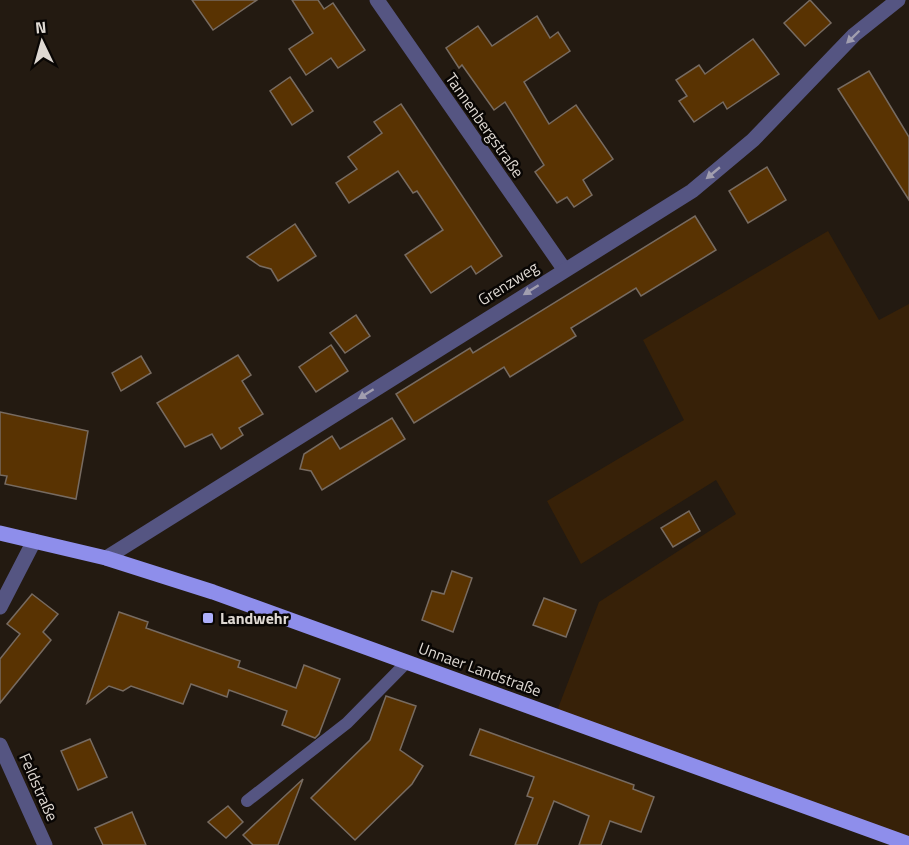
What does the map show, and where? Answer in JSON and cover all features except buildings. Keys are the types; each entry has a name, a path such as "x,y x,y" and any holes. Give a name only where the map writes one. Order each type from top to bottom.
{"main road":[{"name":"Unnaer Landstraße","path":"0,533 106,558 213,592 909,844"}],"street":[{"name":"Tannenbergstraße","path":"377,0 564,269"},
{"name":"Grenzweg","path":"106,558 564,269 692,191 753,140 854,35 898,0"},
{"path":"0,607 34,541"},
{"name":"Feldstraße","path":"0,745 45,845"}],"lane":[{"path":"247,801 347,723 407,662"}],"shaded area":[{"path":"828,231 879,320 909,304 909,844 555,716 599,602 736,514 716,480 581,564 547,501 684,420 643,340"}],"place":[{"name":"Landwehr","path":"208,618"}]}
